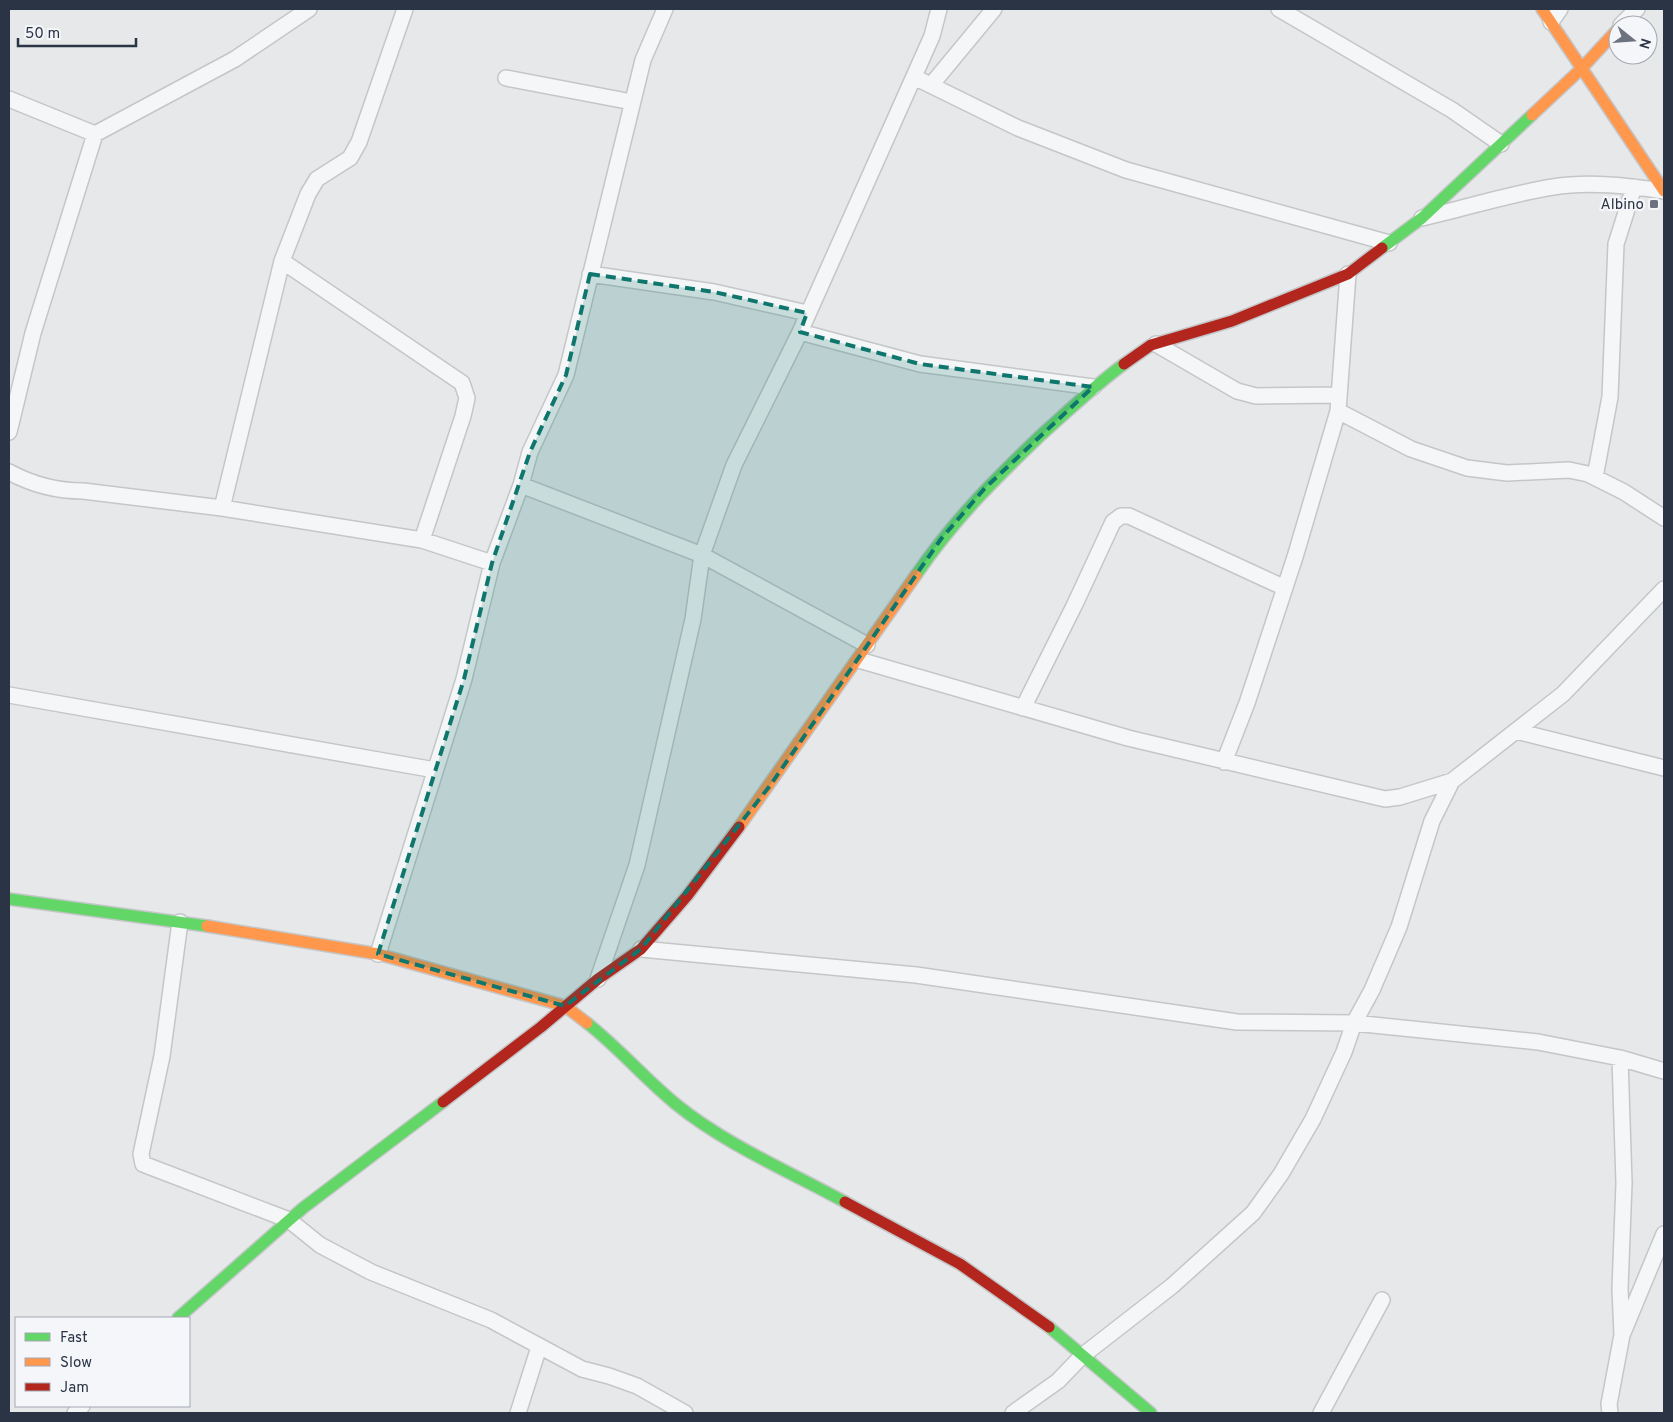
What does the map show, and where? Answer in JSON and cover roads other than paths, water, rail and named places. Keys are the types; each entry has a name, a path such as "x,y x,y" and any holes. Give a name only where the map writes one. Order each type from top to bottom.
{"street":[{"path":"9,432 33,333 95,134 236,59 309,9"},
{"path":"222,508 282,261 308,194 317,179 350,158 359,142 404,9"},
{"path":"378,954 464,679 492,563 521,485 530,452 566,375 643,60 665,9"},
{"path":"598,979 637,865 693,619 702,556 734,465 800,332 932,36 939,9"},
{"path":"932,84 994,9"},
{"path":"1279,9 1452,110 1501,144"},
{"path":"1542,9 1664,191"},
{"path":"1551,22 1560,9"},
{"path":"179,1317 289,1220 598,979 641,949 687,896 769,788 941,539 985,488 1093,387 1156,344 1232,321 1348,274 1422,218 1581,69 1608,40"},
{"path":"914,77 932,84 1018,128 1126,170 1389,243"},
{"path":"506,78 632,102"},
{"path":"9,99 95,134"},
{"path":"1422,218 1555,186 1634,187 1664,191"},
{"path":"1595,477 1610,397 1616,244 1634,187"},
{"path":"282,261 462,383 467,398 422,540"},
{"path":"590,274 714,292 808,313"},
{"path":"1224,762 1247,703 1285,588 1338,411 1348,274"},
{"path":"800,332 920,364 1093,387"},
{"path":"1156,344 1237,391 1256,396 1339,396"},
{"path":"1338,411 1411,449 1467,468 1507,473 1569,470 1595,477 1624,492 1664,518"},
{"path":"9,472 30,484 64,491 83,491 222,508 422,540 492,563"},
{"path":"521,485 702,556 868,645"},
{"path":"1023,708 1075,604 1113,522 1121,516 1129,516 1285,588"},
{"path":"859,660 1128,738 1224,762 1385,798 1400,797 1452,781 1563,694 1664,589"},
{"path":"9,695 435,770"},
{"path":"1516,731 1664,768"},
{"path":"1013,1413 1058,1381 1082,1356 1172,1286 1253,1213 1281,1174 1313,1119 1344,1052 1354,1023 1372,990 1399,927 1432,821 1452,781"},
{"path":"9,903 180,922 378,954 565,1006 603,1035 677,1105 720,1134 960,1264 1036,1316 1151,1413"},
{"path":"180,922 162,1056 141,1159 146,1166 289,1220 328,1250 371,1272 491,1320 539,1348 582,1369 637,1386 684,1413"},
{"path":"641,949 916,975 1237,1022 1354,1023 1538,1042 1620,1058 1664,1071"},
{"path":"1620,1058 1624,1183 1620,1289 1622,1335"},
{"path":"1610,1413 1609,1404 1622,1335 1663,1239"},
{"path":"1321,1413 1382,1300"},
{"path":"518,1413 539,1348"}],"place":[{"name":"Albino","path":"1654,204"}]}
